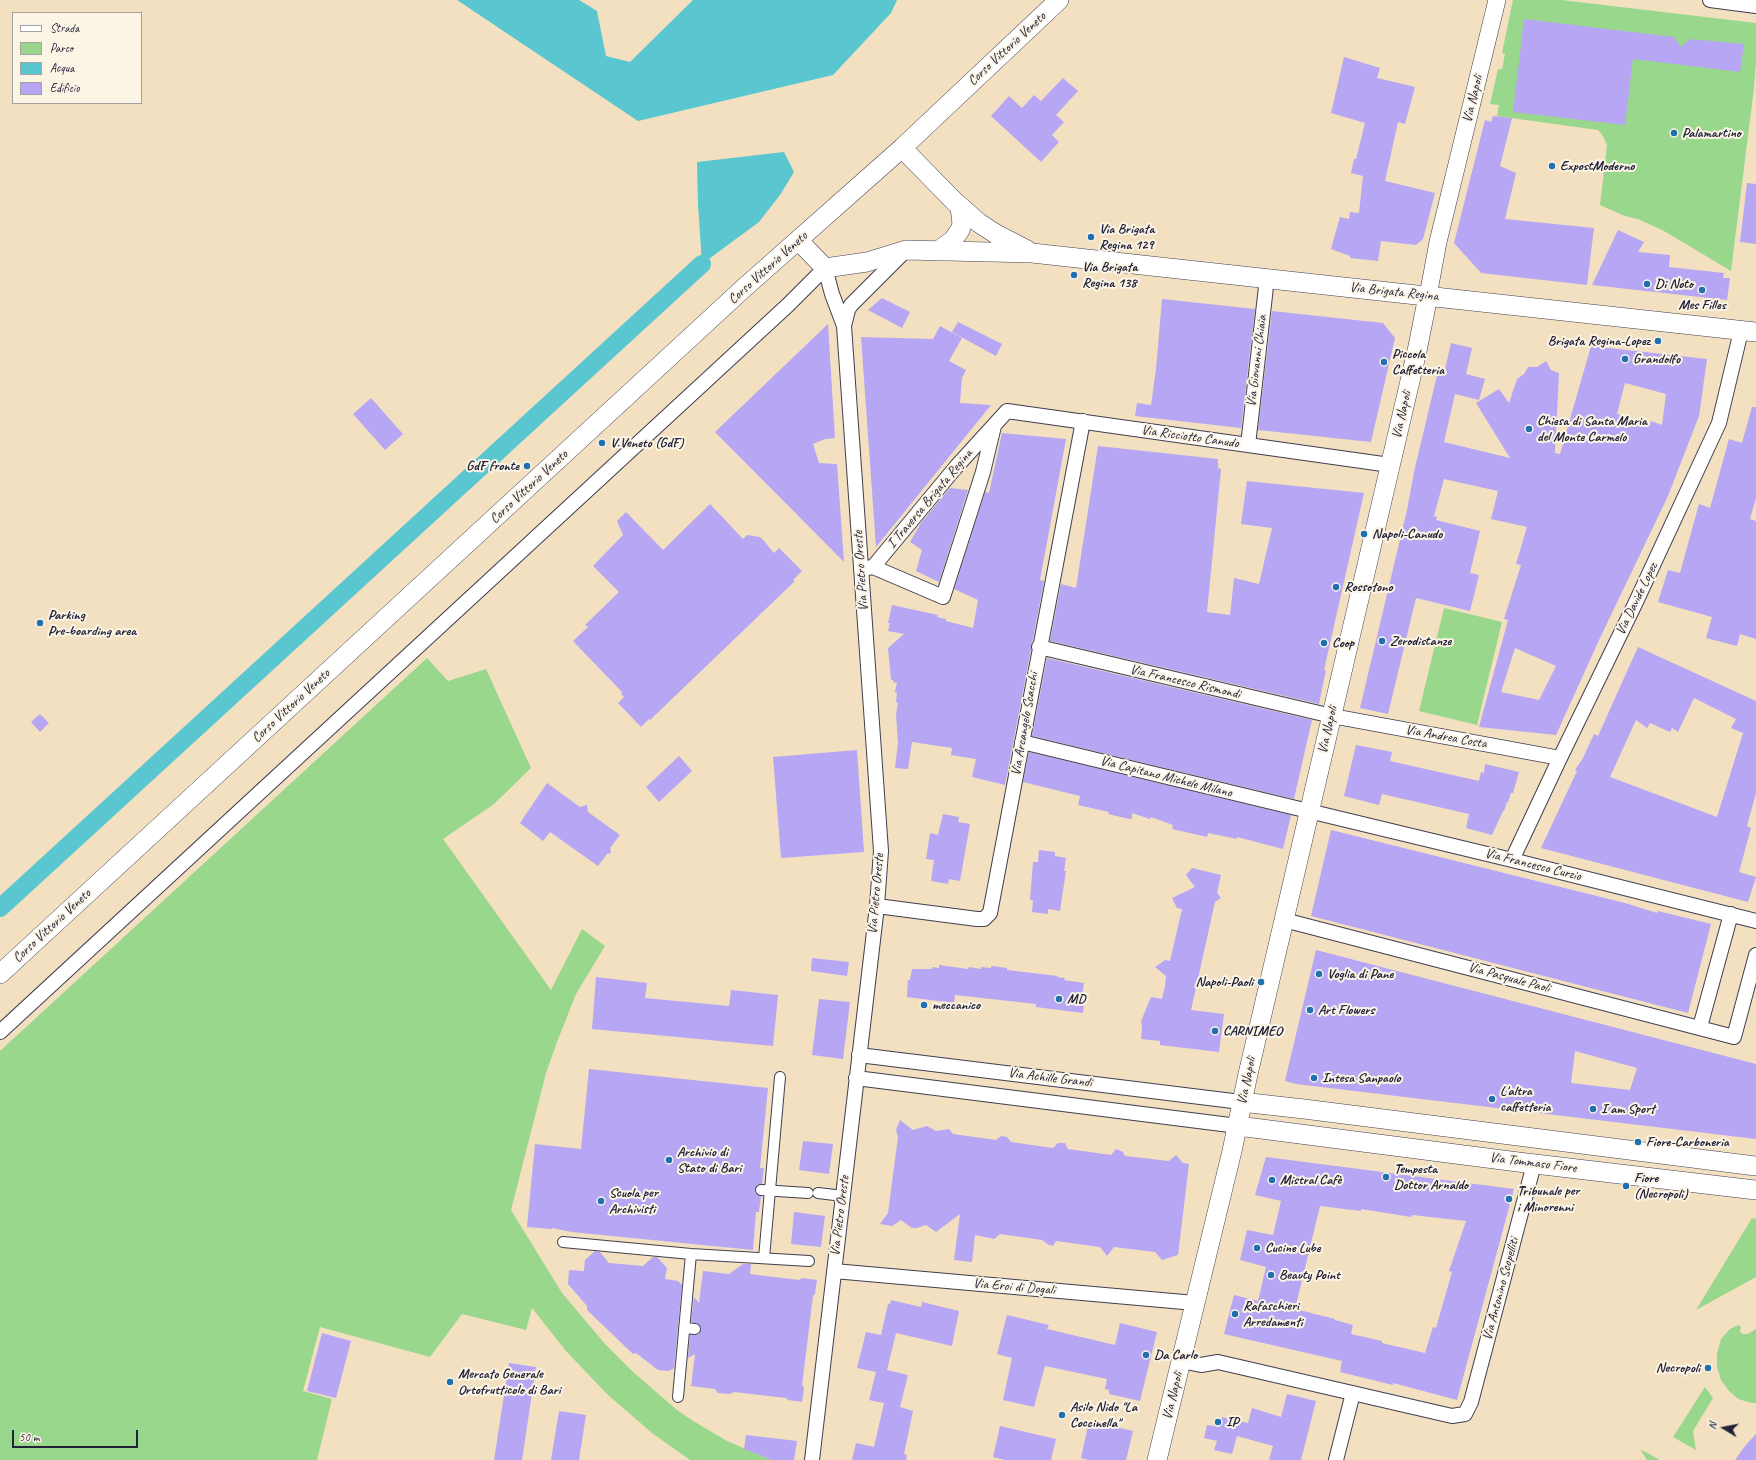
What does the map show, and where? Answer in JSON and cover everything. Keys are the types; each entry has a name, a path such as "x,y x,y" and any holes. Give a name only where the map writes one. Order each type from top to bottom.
{"main road":[{"name":"Corso Vittorio Veneto","path":"0,974 745,287 902,148 1059,0"},
{"path":"902,148 960,207 992,231 1032,253"},
{"path":"938,251 953,240 960,230 962,224 960,207"},
{"path":"798,240 824,268"},
{"name":"Via Brigata Regina","path":"824,268 867,262 906,250 1032,253 1749,331"},
{"name":"Via Napoli","path":"1157,1460 1238,1126 1241,1102 1417,351 1428,296"},
{"name":"Via Tommaso Fiore","path":"1241,1102 1756,1166"},
{"path":"1300,1134 1294,1126 1293,1120 1295,1114 1304,1109"},
{"name":"Via Tommaso Fiore","path":"1238,1126 1534,1164 1756,1190"}],"street":[{"name":"Via Napoli","path":"1428,296 1438,242 1497,0"},
{"path":"1710,0 1756,6"},
{"name":"Via Pietro Oreste","path":"844,326 848,310 851,305 906,250"},
{"path":"0,1032 788,305 824,268"},
{"name":"Via Pietro Oreste","path":"812,1460 877,906 880,845 867,568 844,326 824,268"},
{"name":"Via Giovanni Chiaia","path":"1248,445 1267,278"},
{"name":"Via Davide Lopez","path":"1512,860 1639,597 1719,423 1749,331"},
{"name":"Via Ricciotto Canudo","path":"995,423 1007,411 1390,465"},
{"name":"Via Arcangelo Scacchi","path":"877,906 976,919 984,919 990,912 1039,647 1083,422"},
{"path":"867,568 943,597 983,472 995,423"},
{"name":"I Traversa Brigata Regina","path":"867,568 995,423"},
{"name":"Via Francesco Rismondi","path":"1039,647 1332,716"},
{"name":"Via Andrea Costa","path":"1332,716 1560,758"},
{"name":"Via Capitano Michele Milano","path":"1022,742 1309,812"},
{"name":"Via Francesco Curzio","path":"1309,812 1512,860 1756,921"},
{"path":"1700,1028 1731,914"},
{"name":"Via Pasquale Paoli","path":"1284,920 1734,1037 1756,955"},
{"name":"Via Achille Grandi","path":"859,1055 1241,1102"},
{"path":"764,1258 766,1190 780,1077"},
{"name":"Via Achille Grandi","path":"856,1078 1238,1126"},
{"name":"Via Antonino Scopelliti","path":"1353,1393 1452,1416 1465,1414 1471,1402 1534,1164"},
{"path":"766,1190 843,1196"},
{"path":"563,1242 691,1254 809,1261"},
{"path":"678,1397 683,1323 691,1254"},
{"name":"Via Eroi di Dogali","path":"834,1271 1195,1303"},
{"path":"683,1323 695,1329"},
{"path":"1181,1361 1201,1364 1218,1362 1353,1393 1336,1460"}],"green space":[{"name":"Palamartino","path":"1513,0 1561,0 1756,23 1756,63 1754,88 1731,271 1664,231 1638,219 1625,216 1600,205 1607,145 1603,136 1598,130 1497,116 1499,105 1490,104 1498,69 1502,69 1505,54 1502,53"},
{"path":"1444,608 1502,622 1477,725 1419,711"},
{"path":"427,658 448,681 486,669 531,768 494,804 443,839 551,990 582,929 605,946 576,994 557,1042 546,1073 511,1210 562,1293 606,1345 632,1371 677,1410 693,1421 727,1441 772,1460 690,1460 652,1433 607,1394 566,1351 532,1308 526,1330 462,1314 430,1357 320,1327 303,1391 332,1399 317,1460 0,1460 0,1051"},
{"path":"1752,1218 1756,1219 1756,1277 1696,1310"},
{"path":"1738,1325 1741,1327 1740,1332 1743,1334 1748,1334 1756,1329 1756,1403 1738,1399 1729,1391 1721,1380 1717,1367 1717,1353 1721,1339 1730,1329"},
{"path":"1705,1387 1713,1398 1693,1431 1696,1450 1673,1437"},
{"path":"1640,1449 1660,1460 1647,1460"}],"water":[{"path":"457,0 579,0 597,11 606,56 630,62 693,0 897,0 891,13 833,75 638,121"},
{"path":"784,152 794,172 780,195 759,222 702,264 697,162"}],"building":[{"path":"1524,19 1674,37 1681,47 1690,39 1744,44 1740,72 1633,59 1625,125 1513,112"},
{"path":"1344,57 1380,68 1377,78 1415,87 1405,124 1398,122 1385,181 1435,193 1423,239 1416,245 1381,241 1378,261 1350,258 1350,256 1331,249 1340,217 1349,219 1350,212 1359,213 1363,176 1351,173 1365,123 1331,113"},
{"path":"1063,78 1078,91 1056,115 1064,122 1052,135 1059,142 1041,162 991,116 1009,96 1022,108 1034,95 1041,101"},
{"path":"1493,116 1512,118 1500,166 1516,173 1505,219 1594,228 1587,285 1481,273 1454,243 1485,120 1491,122"},
{"path":"1747,183 1756,184 1756,244 1740,242"},
{"path":"1618,230 1644,242 1638,252 1670,255 1669,267 1724,273 1723,278 1730,278 1727,300 1592,285"},
{"path":"882,298 910,312 902,328 868,310"},
{"path":"1162,299 1255,309 1241,428 1135,416 1137,403 1151,405 1156,369"},
{"path":"1272,311 1383,323 1395,338 1371,442 1258,430"},
{"path":"958,322 1002,344 996,356 952,332"},
{"path":"828,324 835,438 825,439 813,444 819,463 837,464 844,562 715,432"},
{"path":"940,326 962,338 949,361 966,370 962,378 960,403 991,405 876,547 861,337 933,339"},
{"path":"1451,343 1472,348 1466,374 1485,379 1479,400 1455,394 1444,442 1510,458 1476,403 1499,389 1509,403 1517,379 1524,374 1528,367 1537,367 1546,361 1551,370 1559,373 1555,453 1560,454 1591,346 1707,359 1699,416 1668,496 1600,638 1556,735 1479,727 1508,620 1504,619 1521,565 1516,564 1527,527 1491,519 1498,491 1444,479 1434,516 1437,517 1436,520 1480,531 1470,573 1479,575 1470,611 1416,598 1388,714 1360,708 1439,367 1445,369","holes":["1625,383 1666,394 1662,425 1651,421 1650,424 1617,414","1515,648 1556,666 1539,700 1501,692"]},
{"path":"371,398 403,434 385,450 353,414"},
{"path":"1752,407 1756,407 1756,498 1750,519 1756,521 1756,639 1740,634 1737,646 1706,638 1712,617 1658,602 1668,570 1680,573 1699,504 1710,508 1729,439 1742,443"},
{"path":"1002,433 1066,439 1040,580 1044,581 1005,785 972,777 976,759 951,755 952,748 912,742 908,769 895,768 898,743 896,714 898,703 896,702 897,693 895,692 897,683 891,680 888,648 904,634 888,631 890,623 888,623 892,605 938,615 937,617 946,619 946,621 973,628 978,600 954,589 985,492 989,493"},
{"path":"1098,446 1218,459 1218,468 1221,469 1207,612 1230,615 1234,578 1259,584 1272,528 1241,524 1247,481 1364,493 1324,670 1326,670 1319,704 1050,641 1061,584 1076,588"},
{"path":"950,488 968,490 939,582 916,571 922,550 910,542 921,523"},
{"path":"710,504 743,539 747,535 760,537 774,553 779,548 802,571 793,580 795,581 641,727 618,703 624,697 621,694 622,692 573,641 588,627 585,625 619,592 593,566 623,535 617,521 626,512 663,550"},
{"path":"1638,647 1756,701 1756,793 1747,826 1751,828 1739,872 1756,877 1748,902 1541,848 1577,771 1575,770 1583,758 1594,734 1598,736","holes":["1694,698 1736,719 1731,728 1743,733 1717,817 1610,777 1636,720 1647,728 1650,723 1670,732 1672,728 1678,732"]},
{"path":"1047,658 1312,720 1294,799 1032,736"},
{"path":"40,714 49,723 40,732 31,722"},
{"path":"1356,745 1392,752 1390,761 1479,781 1481,772 1484,773 1485,764 1519,772 1513,793 1511,793 1492,835 1466,828 1469,814 1382,794 1379,805 1344,796"},
{"path":"857,750 864,852 781,858 773,757"},
{"path":"1029,752 1291,815 1283,849 1237,837 1237,839 1208,833 1207,837 1172,829 1173,825 1151,817 1150,819 1132,813 1132,819 1125,818 1108,814 1109,812 1078,805 1080,796 1023,782"},
{"path":"679,756 692,771 659,802 646,787"},
{"path":"547,783 580,807 587,805 588,812 620,835 610,848 611,853 607,854 598,866 550,832 543,841 520,823"},
{"path":"943,814 959,817 958,822 970,824 960,881 949,879 948,884 931,881 934,860 926,859 930,833 938,835"},
{"path":"1331,830 1625,903 1657,913 1658,911 1711,924 1688,1013 1311,916"},
{"path":"1039,850 1055,852 1055,856 1066,858 1064,871 1066,871 1060,911 1048,909 1048,914 1032,912 1033,900 1030,900 1033,862 1038,862"},
{"path":"1192,868 1221,875 1217,893 1221,898 1215,902 1191,1010 1224,1014 1219,1052 1160,1045 1160,1041 1141,1039 1141,1021 1151,997 1162,999 1165,986 1166,976 1155,967 1165,960 1170,961 1182,909 1177,908 1172,898 1195,887 1186,875"},
{"path":"1316,950 1756,1064 1756,1139 1296,1084 1285,1081","holes":["1575,1051 1637,1068 1630,1090 1571,1083"]},
{"path":"812,958 849,962 847,976 811,971"},
{"path":"939,965 968,969 969,967 981,969 981,967 991,968 991,966 1007,968 1007,970 1058,976 1057,977 1065,978 1064,980 1084,983 1082,995 1085,995 1083,1013 1036,1007 1036,1004 955,995 954,1003 907,997 908,980 910,980 912,969 932,969 932,967 939,968"},
{"path":"596,977 647,983 645,998 729,1006 731,990 778,995 773,1046 592,1029"},
{"path":"819,999 850,1002 843,1059 812,1055"},
{"name":"Archivio di Stato di Bari","path":"589,1069 768,1088 760,1168 764,1168 762,1184 758,1184 755,1189 755,1193 761,1196 759,1212 756,1212 753,1250 572,1232 552,1228 527,1227 535,1144 581,1149"},
{"path":"900,1120 913,1130 927,1126 936,1131 949,1129 953,1134 996,1140 1001,1136 1007,1137 1011,1142 1053,1148 1058,1143 1065,1143 1068,1149 1111,1155 1116,1149 1123,1152 1125,1156 1169,1161 1176,1155 1183,1163 1189,1164 1178,1255 1162,1260 1155,1252 1114,1247 1107,1256 1100,1247 1056,1241 1053,1246 1042,1240 1000,1234 994,1239 975,1235 972,1262 954,1260 960,1214 936,1232 926,1225 912,1228 901,1220 892,1226 880,1224 888,1213 898,1137 896,1130"},
{"path":"803,1141 833,1144 829,1174 799,1170"},
{"path":"1266,1157 1514,1189 1457,1400 1393,1383 1393,1385 1340,1372 1342,1361 1224,1334 1234,1295 1258,1301 1266,1267 1240,1260 1247,1230 1273,1235 1281,1201 1255,1195","holes":["1320,1206 1361,1211 1361,1209 1411,1217 1412,1215 1466,1221 1449,1271 1452,1272 1436,1328 1433,1327 1425,1353 1351,1334 1353,1325 1295,1309"]},
{"path":"794,1212 825,1216 821,1247 791,1244"},
{"path":"595,1251 600,1252 609,1263 643,1266 653,1257 657,1257 667,1268 665,1279 678,1281 682,1285 674,1368 669,1371 658,1370 636,1353 633,1354 587,1310 587,1306 568,1284 569,1270 584,1271 585,1260"},
{"path":"743,1264 751,1264 750,1274 799,1280 802,1278 817,1280 815,1294 813,1296 802,1385 804,1388 802,1402 788,1400 786,1398 734,1392 730,1394 718,1393 715,1389 691,1386 695,1354 688,1358 690,1335 698,1335 701,1329 698,1324 691,1322 694,1297 699,1303 703,1271 729,1274"},
{"path":"891,1300 921,1307 922,1302 959,1311 952,1346 896,1333 887,1370 908,1375 900,1407 913,1411 904,1454 907,1455 906,1460 852,1460 856,1443 874,1447 884,1403 869,1400 876,1372 857,1368 866,1332 881,1335 888,1304 890,1304"},
{"path":"1007,1315 1049,1325 1047,1329 1115,1345 1120,1323 1157,1332 1140,1401 1109,1394 1109,1390 1105,1389 1107,1379 1045,1366 1034,1407 1003,1400 1012,1358 997,1354"},
{"path":"322,1333 351,1341 336,1398 307,1391"},
{"path":"509,1363 536,1367 522,1460 494,1460"},
{"path":"1287,1394 1316,1401 1301,1460 1269,1460 1273,1446 1237,1436 1232,1454 1214,1450 1217,1441 1204,1438 1207,1425 1220,1427 1222,1417 1248,1423 1252,1408 1281,1417"},
{"path":"559,1411 586,1415 579,1460 551,1460"},
{"path":"1089,1421 1133,1431 1126,1460 1089,1460 1081,1458"},
{"path":"1000,1426 1056,1439 1051,1460 1005,1460 993,1457"},
{"path":"1756,1434 1756,1460 1735,1460 1745,1446"},
{"path":"746,1435 797,1441 794,1460 772,1460 744,1449"}],"waterway":[{"path":"0,908 702,264"}],"place":[{"name":"Palamartino","path":"1674,133"},
{"name":"ExpostModerno","path":"1552,166"},
{"name":"Via Brigata Regina 129","path":"1091,237"},
{"name":"Via Brigata Regina 138","path":"1074,275"},
{"name":"Di Noto","path":"1647,284"},
{"name":"Mes Filles","path":"1702,290"},
{"name":"Brigata Regina-Lopez","path":"1658,341"},
{"name":"Grandolfo","path":"1625,359"},
{"name":"Piccola Caffetteria","path":"1384,362"},
{"name":"Chiesa di Santa Maria del Monte Carmelo","path":"1529,429"},
{"name":"V.Veneto (GdF)","path":"602,443"},
{"name":"GdF fronte","path":"527,466"},
{"name":"Napoli-Canudo","path":"1364,534"},
{"name":"Rossotono","path":"1336,587"},
{"name":"Parking Pre-boarding area","path":"40,623"},
{"name":"Zerodistanze","path":"1382,641"},
{"name":"Coop","path":"1324,643"},
{"name":"Voglia di Pane","path":"1319,974"},
{"name":"Napoli-Paoli","path":"1261,982"},
{"name":"MD","path":"1059,999"},
{"name":"meccanico","path":"924,1005"},
{"name":"Art Flowers","path":"1310,1010"},
{"name":"CARNIMEO","path":"1215,1031"},
{"name":"Intesa Sanpaolo","path":"1314,1078"},
{"name":"L'altra caffetteria","path":"1492,1099"},
{"name":"I am Sport","path":"1593,1109"},
{"name":"Fiore-Carboneria","path":"1638,1142"},
{"name":"Archivio di Stato di Bari","path":"669,1160"},
{"name":"Tempesta Dottor Arnaldo","path":"1386,1177"},
{"name":"Mistral Cafè","path":"1272,1180"},
{"name":"Fiore (Necropoli)","path":"1626,1186"},
{"name":"Tribunale per i Minorenni","path":"1509,1199"},
{"name":"Scuola per Archivisti","path":"601,1201"},
{"name":"Cucine Lube","path":"1257,1248"},
{"name":"Beauty Point","path":"1271,1275"},
{"name":"Rafaschieri Arredamenti","path":"1235,1314"},
{"name":"Da Carlo","path":"1146,1355"},
{"name":"Necropoli","path":"1708,1368"},
{"name":"Mercato Generale Ortofrutticolo di Bari","path":"450,1382"},
{"name":"Asilo Nido \"La Coccinella\"","path":"1062,1415"},
{"name":"IP","path":"1218,1422"}]}
